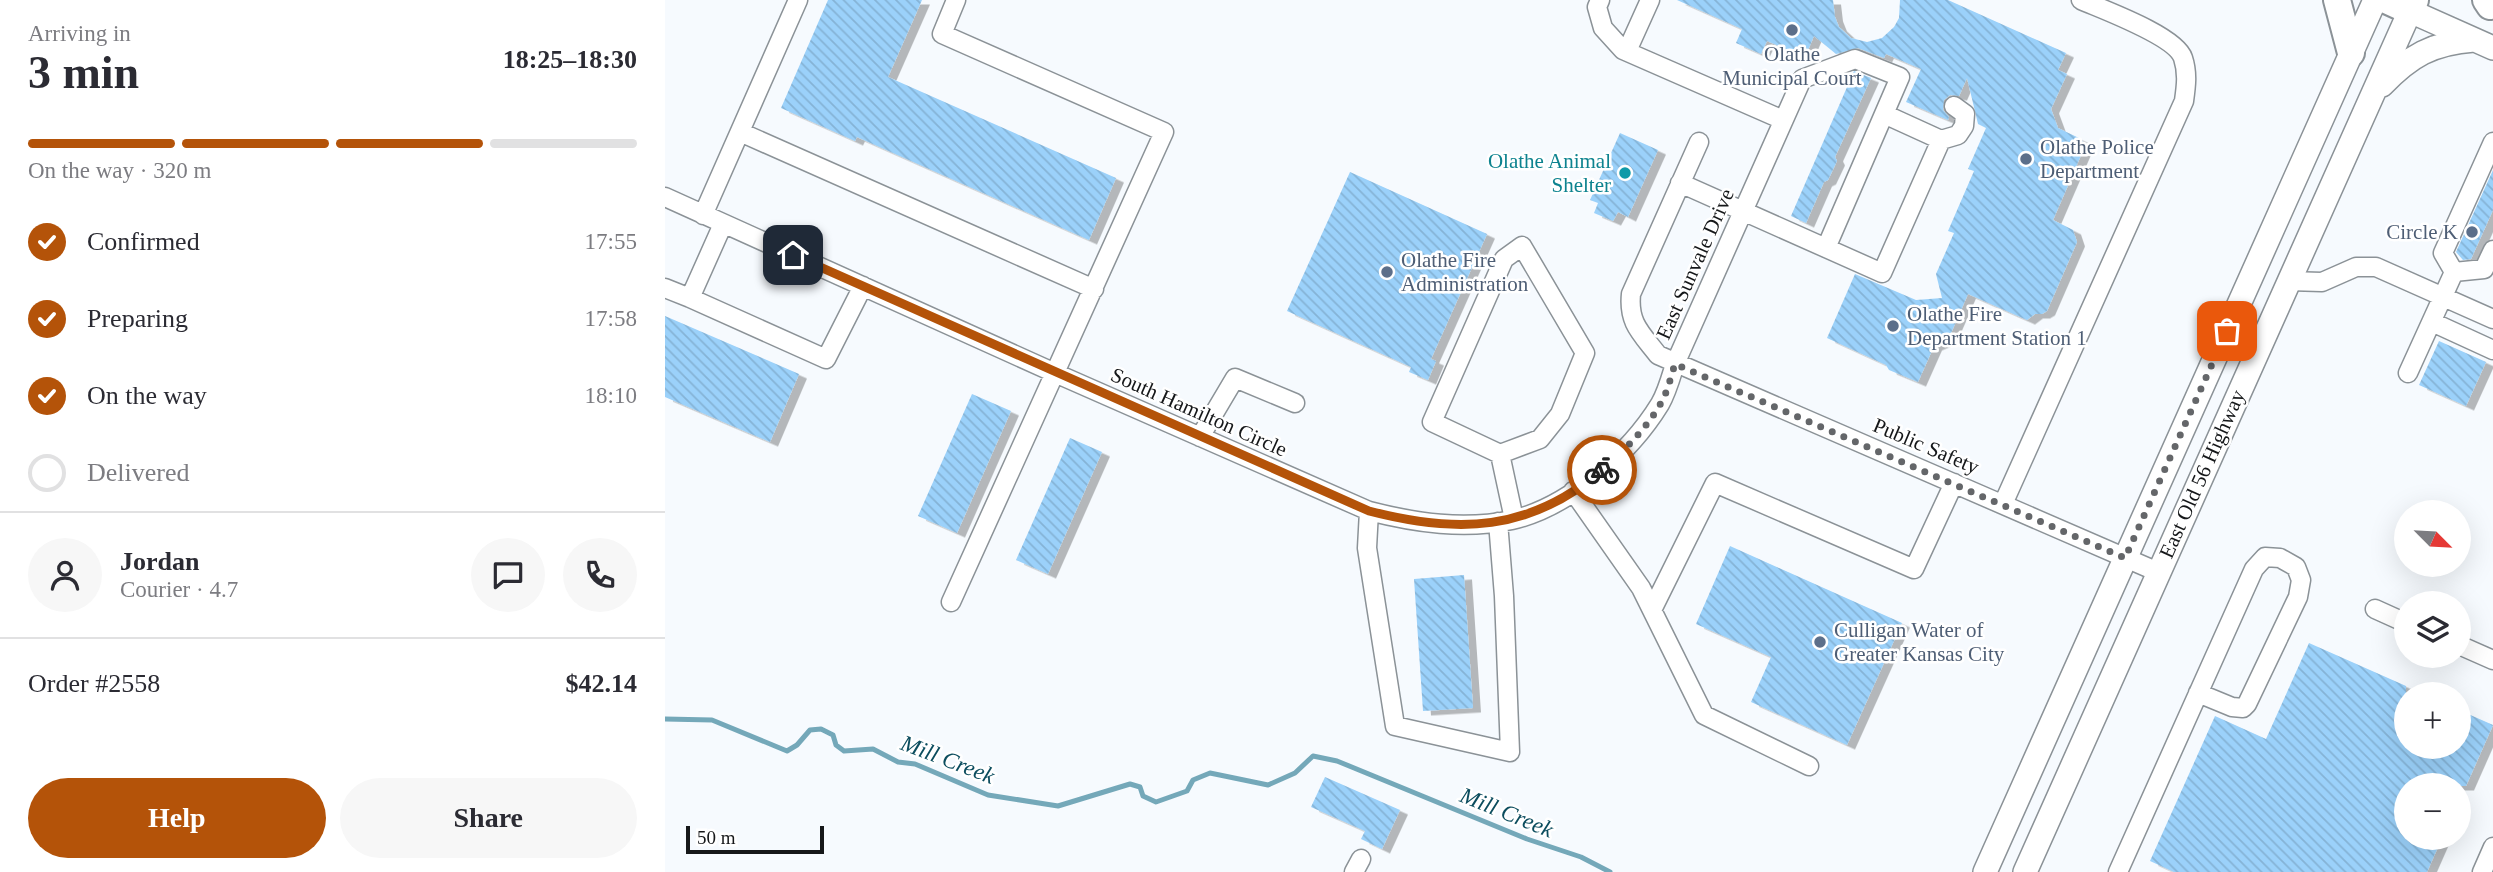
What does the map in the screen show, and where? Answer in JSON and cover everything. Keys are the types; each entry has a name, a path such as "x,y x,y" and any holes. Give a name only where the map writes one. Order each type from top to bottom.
{"highway":[{"path":"2337,0 2351,53"},
{"path":"2386,0 2413,5"}],"main road":[{"name":"East Old 56 Highway","path":"1985,872 2375,0"},
{"name":"East Old 56 Highway","path":"2025,872 2413,5"},
{"path":"2413,5 2484,44"},
{"path":"2372,95 2398,68 2421,52 2439,45 2484,44"}],"street":[{"path":"703,215 798,0"},
{"path":"951,602 1164,131 942,34 956,0"},
{"path":"1600,0 1597,7 1603,28 1627,51 1783,120"},
{"path":"1627,51 1650,0"},
{"path":"2003,504 2184,101 2187,80 2183,56 2165,38 2081,0"},
{"name":"East Sunvale Drive","path":"1675,364 1802,79 1855,59 1900,78 1885,114"},
{"path":"1826,248 1885,114 1941,140 1958,135 1964,126 1965,114 1954,106"},
{"path":"740,132 1094,289"},
{"path":"1699,142 1680,183 1882,273 1941,140"},
{"path":"2454,272 2443,253 2493,142"},
{"name":"Public Safety","path":"1680,183 1631,293 1629,307 1632,322 1658,355 2158,572"},
{"name":"South Hamilton Circle","path":"665,197 1369,511 1406,520 1442,525 1506,521 1547,507 1616,458 1642,429 1661,402 1675,364"},
{"path":"690,299 723,224"},
{"path":"1522,246 1585,352 1560,414 1540,439 1500,454 1432,422 1504,258 1522,246"},
{"path":"2454,272 2484,269 2493,250"},
{"path":"2288,281 2322,282 2356,267 2376,267 2493,319"},
{"path":"2407,373 2454,272"},
{"path":"665,288 826,359 863,286"},
{"path":"2432,322 2493,350"},
{"path":"1200,437 1235,378 1295,403"},
{"path":"1369,511 1367,548 1395,726 1510,751 1504,596 1506,521 1500,454"},
{"path":"1652,610 1715,483 1914,569 1954,483"},
{"path":"1573,491 1641,588 1704,715 1809,766"},
{"path":"2118,872 2254,569 2266,557 2280,558 2297,566 2301,580 2298,597 2247,704 2243,708 2232,707 2199,693"},
{"path":"2375,609 2394,618"},
{"path":"2471,650 2493,660"},
{"path":"2482,872 2493,847"}],"building":[{"path":"828,0 922,0 888,77 1116,178 1089,240 857,137 855,141 781,108"},
{"name":"Olathe Police Department","path":"1677,0 1833,0 1839,27 1851,38 1867,42 1882,38 1894,27 1899,18 1900,0 1948,0 2066,53 2058,70 2067,74 2051,109 2058,128 2081,139 2085,146 2053,220 2073,230 2077,242 2047,311 2035,314 2027,320 1968,294 1948,340 1934,346 1918,382 1827,338 1855,274 1916,300 1942,298 1936,274 1954,233 1948,231 1974,171 1968,169 1986,128 1978,124 1967,78 1959,96 1950,95 1944,100 1943,110 1949,117 1948,120 1906,102 1921,69 1886,54 1884,58 1858,48 1836,54 1814,36 1805,57 1767,41 1761,54 1736,43 1742,29"},
{"path":"1854,71 1871,78 1835,157 1837,161 1828,180 1824,182 1806,223 1791,216"},
{"name":"Olathe Animal Shelter","path":"1620,133 1658,150 1628,217 1618,212 1613,221 1594,213 1598,203 1590,200"},
{"name":"Circle K","path":"2493,170 2493,210 2471,259 2463,260 2456,252"},
{"name":"Olathe Fire Administration","path":"1350,172 1487,234 1431,359 1436,361 1428,380 1409,372 1411,367 1287,311"},
{"path":"665,316 799,374 770,442 665,397"},
{"path":"2439,341 2486,362 2466,406 2419,385"},
{"path":"972,394 1011,411 957,533 918,516"},
{"path":"1070,438 1102,452 1048,574 1016,560"},
{"path":"1730,546 1902,623 1847,745 1751,702 1771,657 1696,624"},
{"path":"1464,575 1473,708 1423,711 1414,579"},
{"path":"2309,643 2397,682 2394,682 2394,759 2471,759 2471,715 2493,725 2471,775 2394,773 2394,850 2437,850 2427,872 2174,872 2150,861 2215,716 2266,739"},
{"path":"1325,777 1400,810 1382,849 1361,839 1365,831 1311,807"}],"waterway":[{"name":"Mill Creek","path":"665,719 712,720 787,751 797,745 810,730 821,729 833,735 836,745 844,751 873,749 898,762 915,764 988,795 1058,806 1130,784 1140,787 1143,796 1156,802 1187,791 1193,780 1210,773 1268,785 1295,773 1313,756 1337,761 1527,839 1581,857 1610,872"}],"way so far":[{"path":"1602,470 1642,429 1661,402 1675,364 2125,558 2227,331"}],"place":[{"name":"Olathe Municipal Court","path":"1792,30"},
{"name":"Olathe Police Department","path":"2026,159"},
{"name":"Olathe Animal Shelter","path":"1625,173"},
{"name":"Circle K","path":"2472,232"},
{"name":"Olathe Fire Administration","path":"1387,272"},
{"name":"Olathe Fire Department Station 1","path":"1893,326"},
{"name":"Culligan Water of Greater Kansas City","path":"1820,642"}],"route":[{"path":"793,255 1369,511 1442,525 1498,522 1547,507 1602,470"}]}
